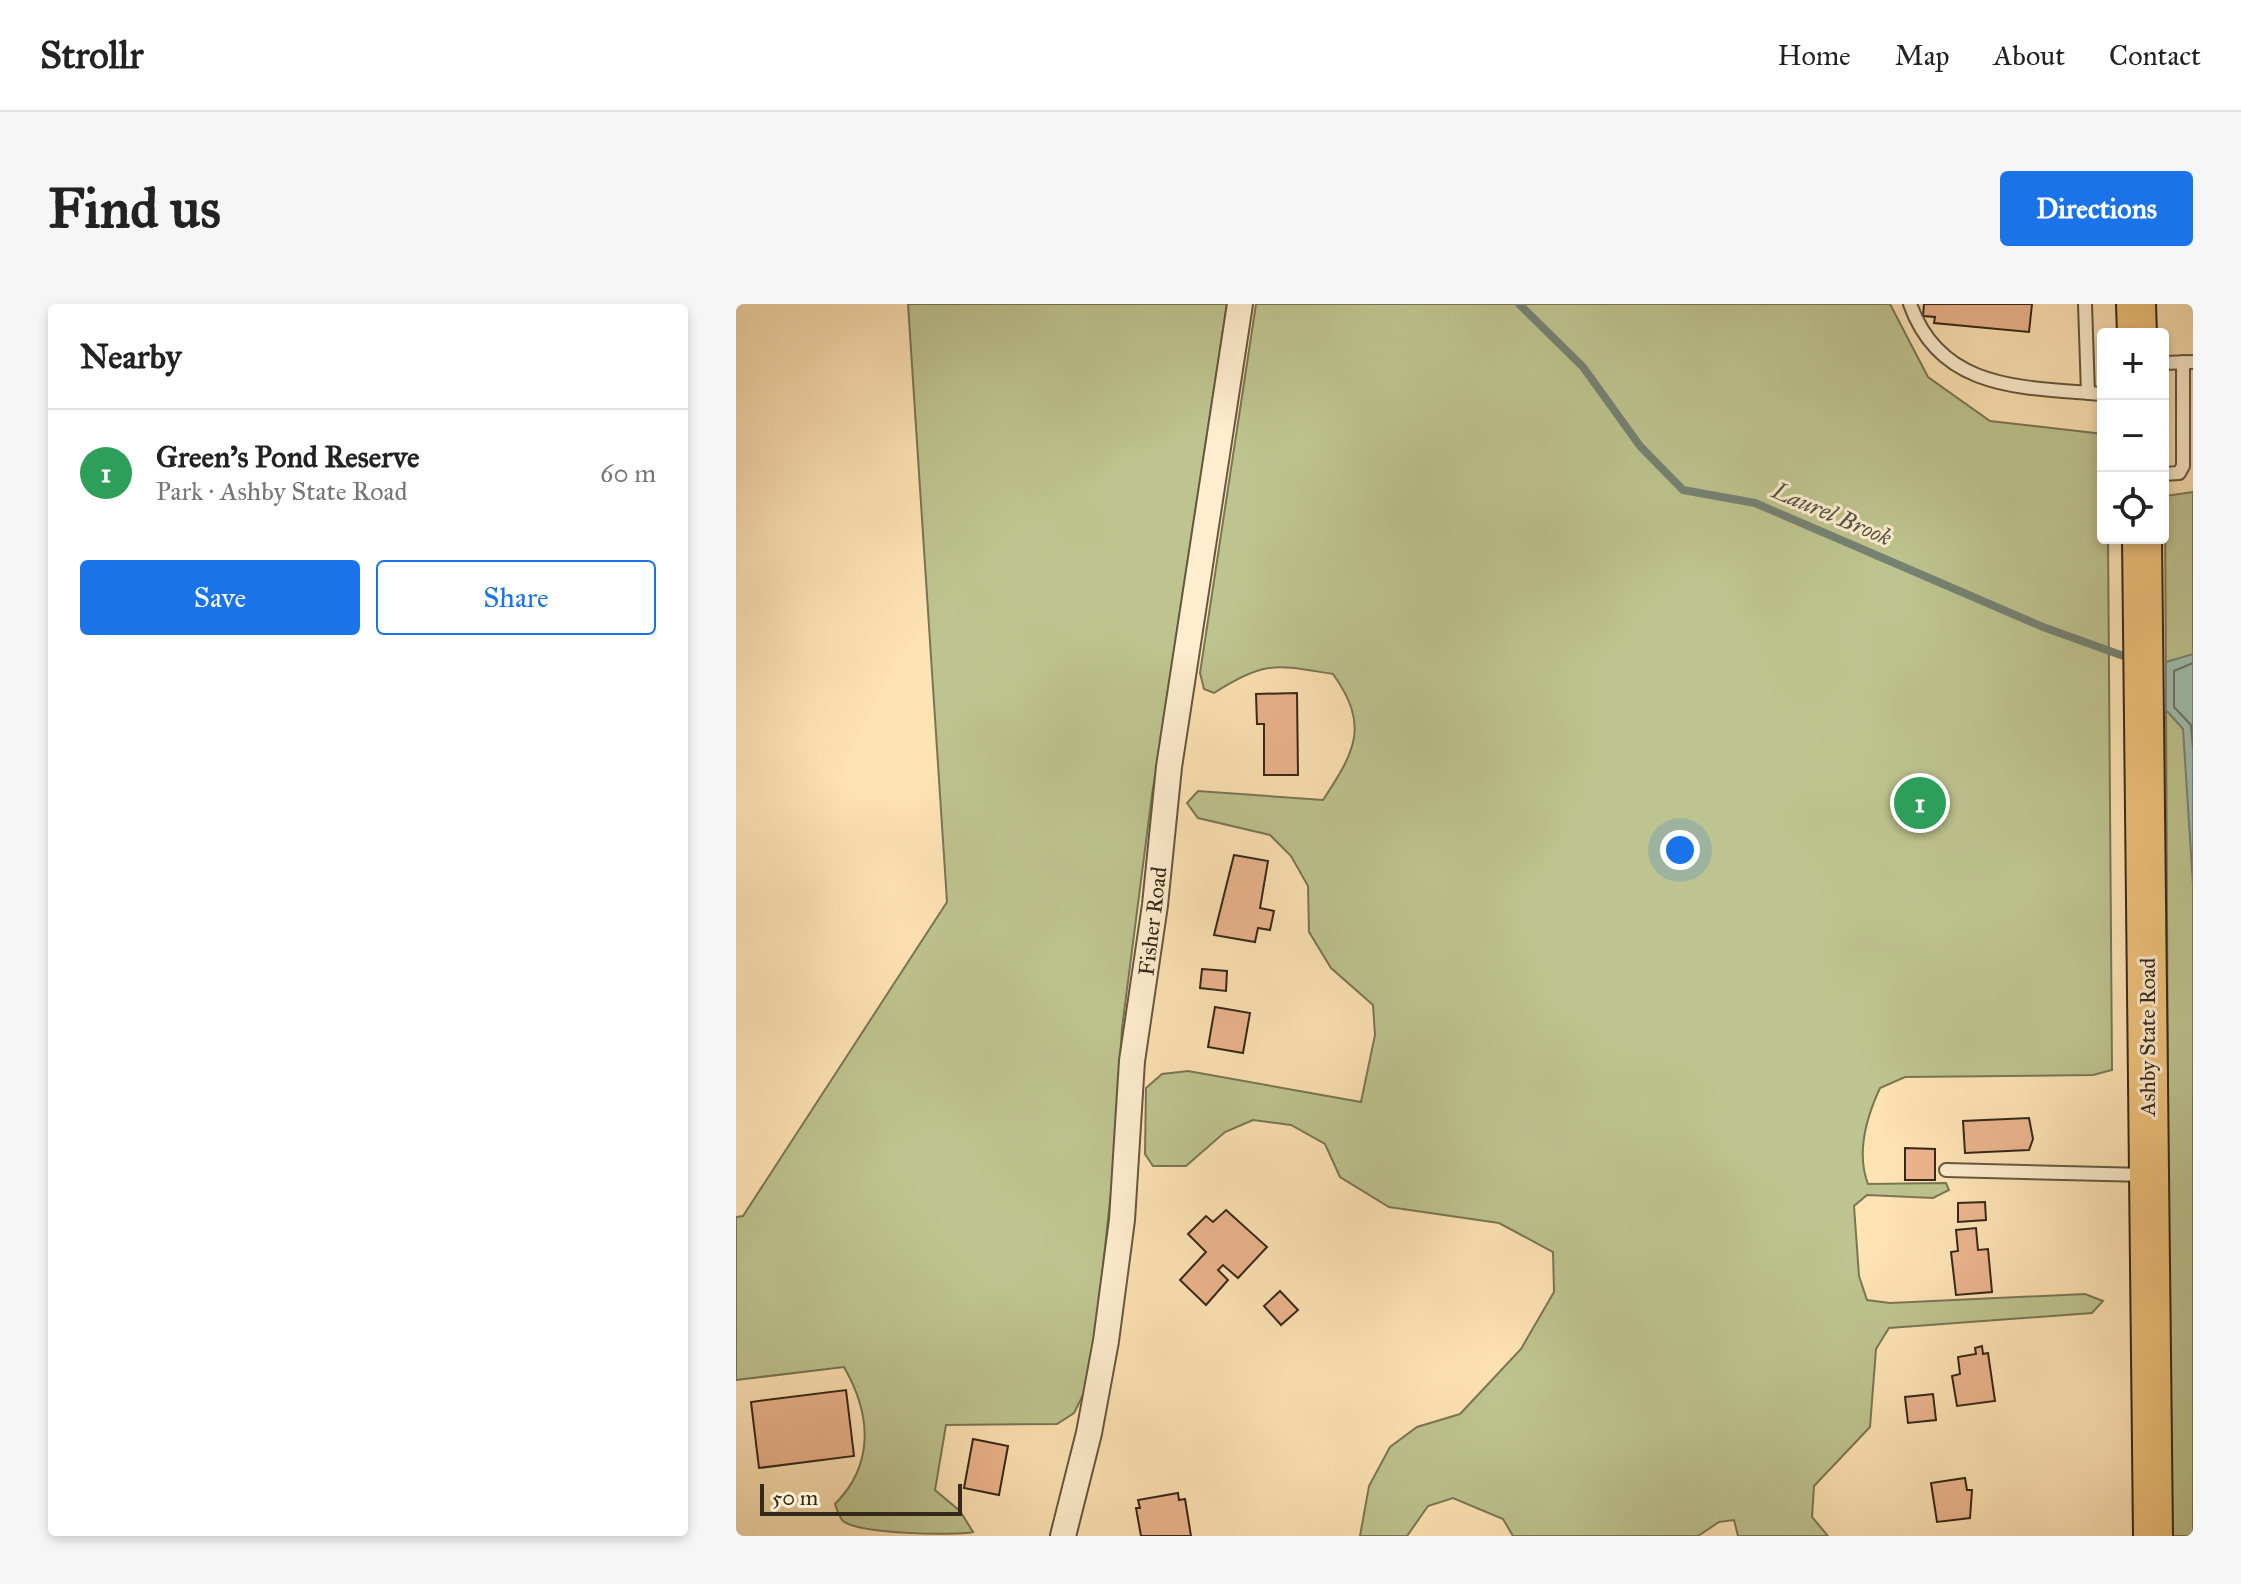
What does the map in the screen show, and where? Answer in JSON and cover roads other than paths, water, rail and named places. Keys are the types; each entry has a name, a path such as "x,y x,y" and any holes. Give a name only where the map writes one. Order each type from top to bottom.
{"main road":[{"path":"2136,304 2137,328"},
{"name":"Ashby State Road","path":"2142,544 2153,1536"}],"street":[{"name":"Fisher Road","path":"1063,1536 1089,1433 1106,1341 1122,1220 1132,1061 1155,905 1169,767 1240,304"}],"lane":[{"path":"1910,304 1925,335 1953,365 1970,375 2012,385 2097,394"},
{"path":"2085,304 2088,393"},
{"path":"2169,474 2179,473 2183,466 2188,362"},
{"path":"1946,1170 2148,1175"}],"water":[{"path":"2193,654 2193,885 2183,729 2166,710 2166,662"}],"waterway":[{"name":"Laurel Brook","path":"1519,304 1583,367 1640,446 1683,490 1755,503 2043,627 2132,659"}],"place":[{"name":"Green's Pond Reserve","path":"1920,803"}]}
